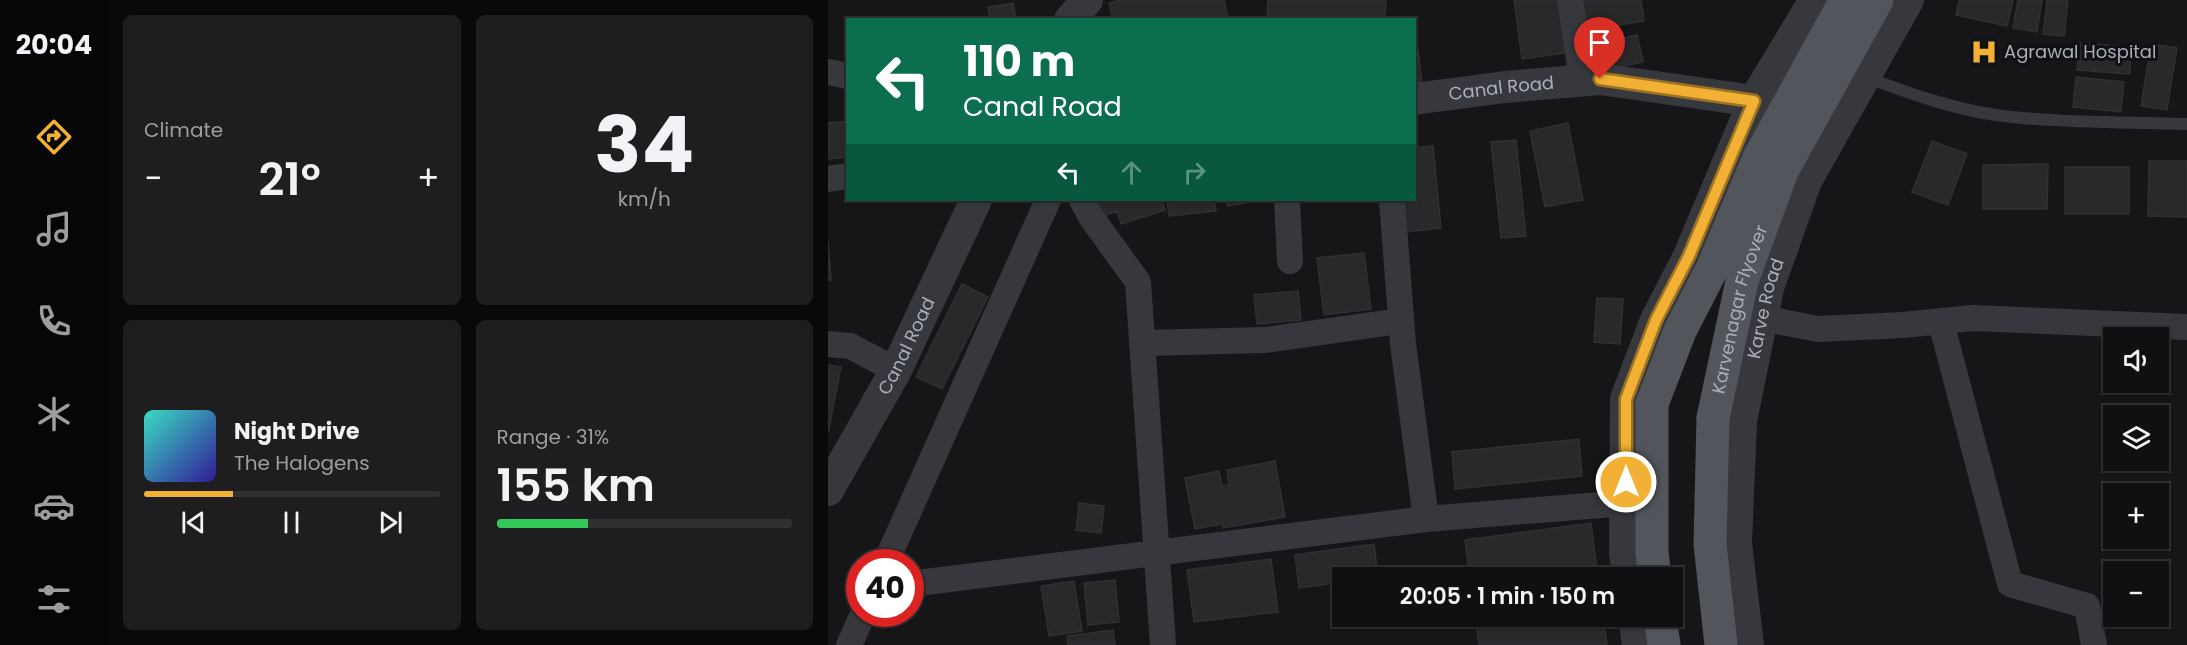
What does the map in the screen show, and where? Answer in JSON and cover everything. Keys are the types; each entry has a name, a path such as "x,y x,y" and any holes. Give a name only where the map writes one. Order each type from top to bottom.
{"main road":[{"name":"Karvenagar Flyover","path":"1654,567 1653,404 1680,331 1713,267 1759,158 1846,0"},
{"name":"Karvenagar Flyover","path":"1721,645 1710,544 1713,418 1742,281 1782,171 1877,0"},
{"path":"1662,627 1664,645"}],"street":[{"path":"1072,18 1087,0"},
{"path":"1570,0 1582,79"},
{"path":"1627,567 1625,553 1626,399 1656,320 1689,256 1754,101 1815,0"},
{"path":"1827,0 1883,44"},
{"name":"Karve Road","path":"1748,645 1736,543 1741,421 1768,288 1806,182 1908,0"},
{"path":"828,72 846,76"},
{"name":"Canal Road","path":"1416,99 1582,79 1600,79 1754,101 1838,122"},
{"path":"828,179 846,176"},
{"name":"Canal Road","path":"828,490 896,370 976,201"},
{"path":"892,549 1048,201"},
{"path":"1083,201 1091,217 1138,282 1163,645"},
{"path":"1287,201 1290,261"},
{"path":"1392,201 1401,321 1426,519"},
{"path":"1762,316 1818,329 1973,318 2187,327"},
{"path":"1142,343 1266,340 1401,321"},
{"path":"1941,322 2010,584 2088,606 2094,645"},
{"path":"828,344 850,346 896,370"},
{"path":"924,582 1426,519 1626,503"},
{"path":"849,645 857,627"},
{"path":"1636,627 1638,645"}],"lane":[{"path":"1865,76 1914,96 1946,105 2011,117 2187,124"}],"building":[{"path":"1121,0 1224,0 1228,18 1113,18 1109,3"},
{"path":"1268,0 1386,0 1385,18 1267,18"},
{"path":"1514,0 1566,0 1572,52 1522,59"},
{"path":"1583,0 1641,0 1644,21 1583,31"},
{"path":"1959,0 2013,0 2007,26 1956,15"},
{"path":"2018,0 2042,0 2037,32 2013,28"},
{"path":"2047,0 2068,0 2064,36 2043,34"},
{"path":"1013,3 1016,18 990,18 988,7"},
{"path":"1637,35 1643,62 1590,73 1585,46"},
{"path":"2080,43 2131,47 2130,74 2077,70"},
{"path":"2151,44 2177,48 2167,110 2141,106"},
{"path":"1418,49 1422,83 1416,84 1416,50"},
{"path":"2076,77 2124,82 2121,112 2073,107"},
{"path":"846,121 846,157 828,159 828,123"},
{"path":"1568,123 1583,200 1545,207 1530,131"},
{"path":"1516,140 1526,236 1501,238 1491,142"},
{"path":"1932,141 1967,154 1948,205 1912,192"},
{"path":"1433,146 1441,228 1406,232 1403,201 1416,201 1416,148"},
{"path":"2149,161 2187,161 2187,217 2148,216"},
{"path":"2048,164 2047,209 1983,209 1983,165"},
{"path":"2065,167 2129,167 2129,214 2065,214"},
{"path":"1093,201 1162,201 1165,210 1121,224 1117,211 1097,218"},
{"path":"1167,201 1214,201 1216,211 1169,216"},
{"path":"1226,201 1259,201 1227,206"},
{"path":"828,241 831,280 828,280"},
{"path":"1364,253 1371,309 1324,315 1317,258"},
{"path":"962,284 988,297 942,389 916,377"},
{"path":"1298,291 1301,320 1257,324 1254,295"},
{"path":"1597,298 1623,299 1620,344 1594,342"},
{"path":"828,365 841,367 828,433"},
{"path":"1579,439 1582,476 1455,489 1452,452"},
{"path":"1275,461 1285,517 1223,528 1222,524 1195,529 1185,478 1219,471 1222,486 1229,485 1227,470"},
{"path":"1079,503 1104,506 1101,533 1076,530"},
{"path":"1591,523 1597,567 1469,567 1465,540"},
{"path":"1374,544 1377,567 1332,567 1332,583 1299,588 1295,555"},
{"path":"1271,559 1278,612 1194,622 1187,570"},
{"path":"1115,580 1119,622 1088,625 1084,583"},
{"path":"1074,581 1082,631 1049,636 1041,586"},
{"path":"1477,627 1605,627 1607,645 1479,645"},
{"path":"1113,630 1115,645 1068,645 1067,636"}],"place":[{"name":"Agrawal Hospital","path":"1984,52"}],"route":[{"path":"1600,79 1754,101 1689,256 1656,320 1626,399 1626,482"}]}
